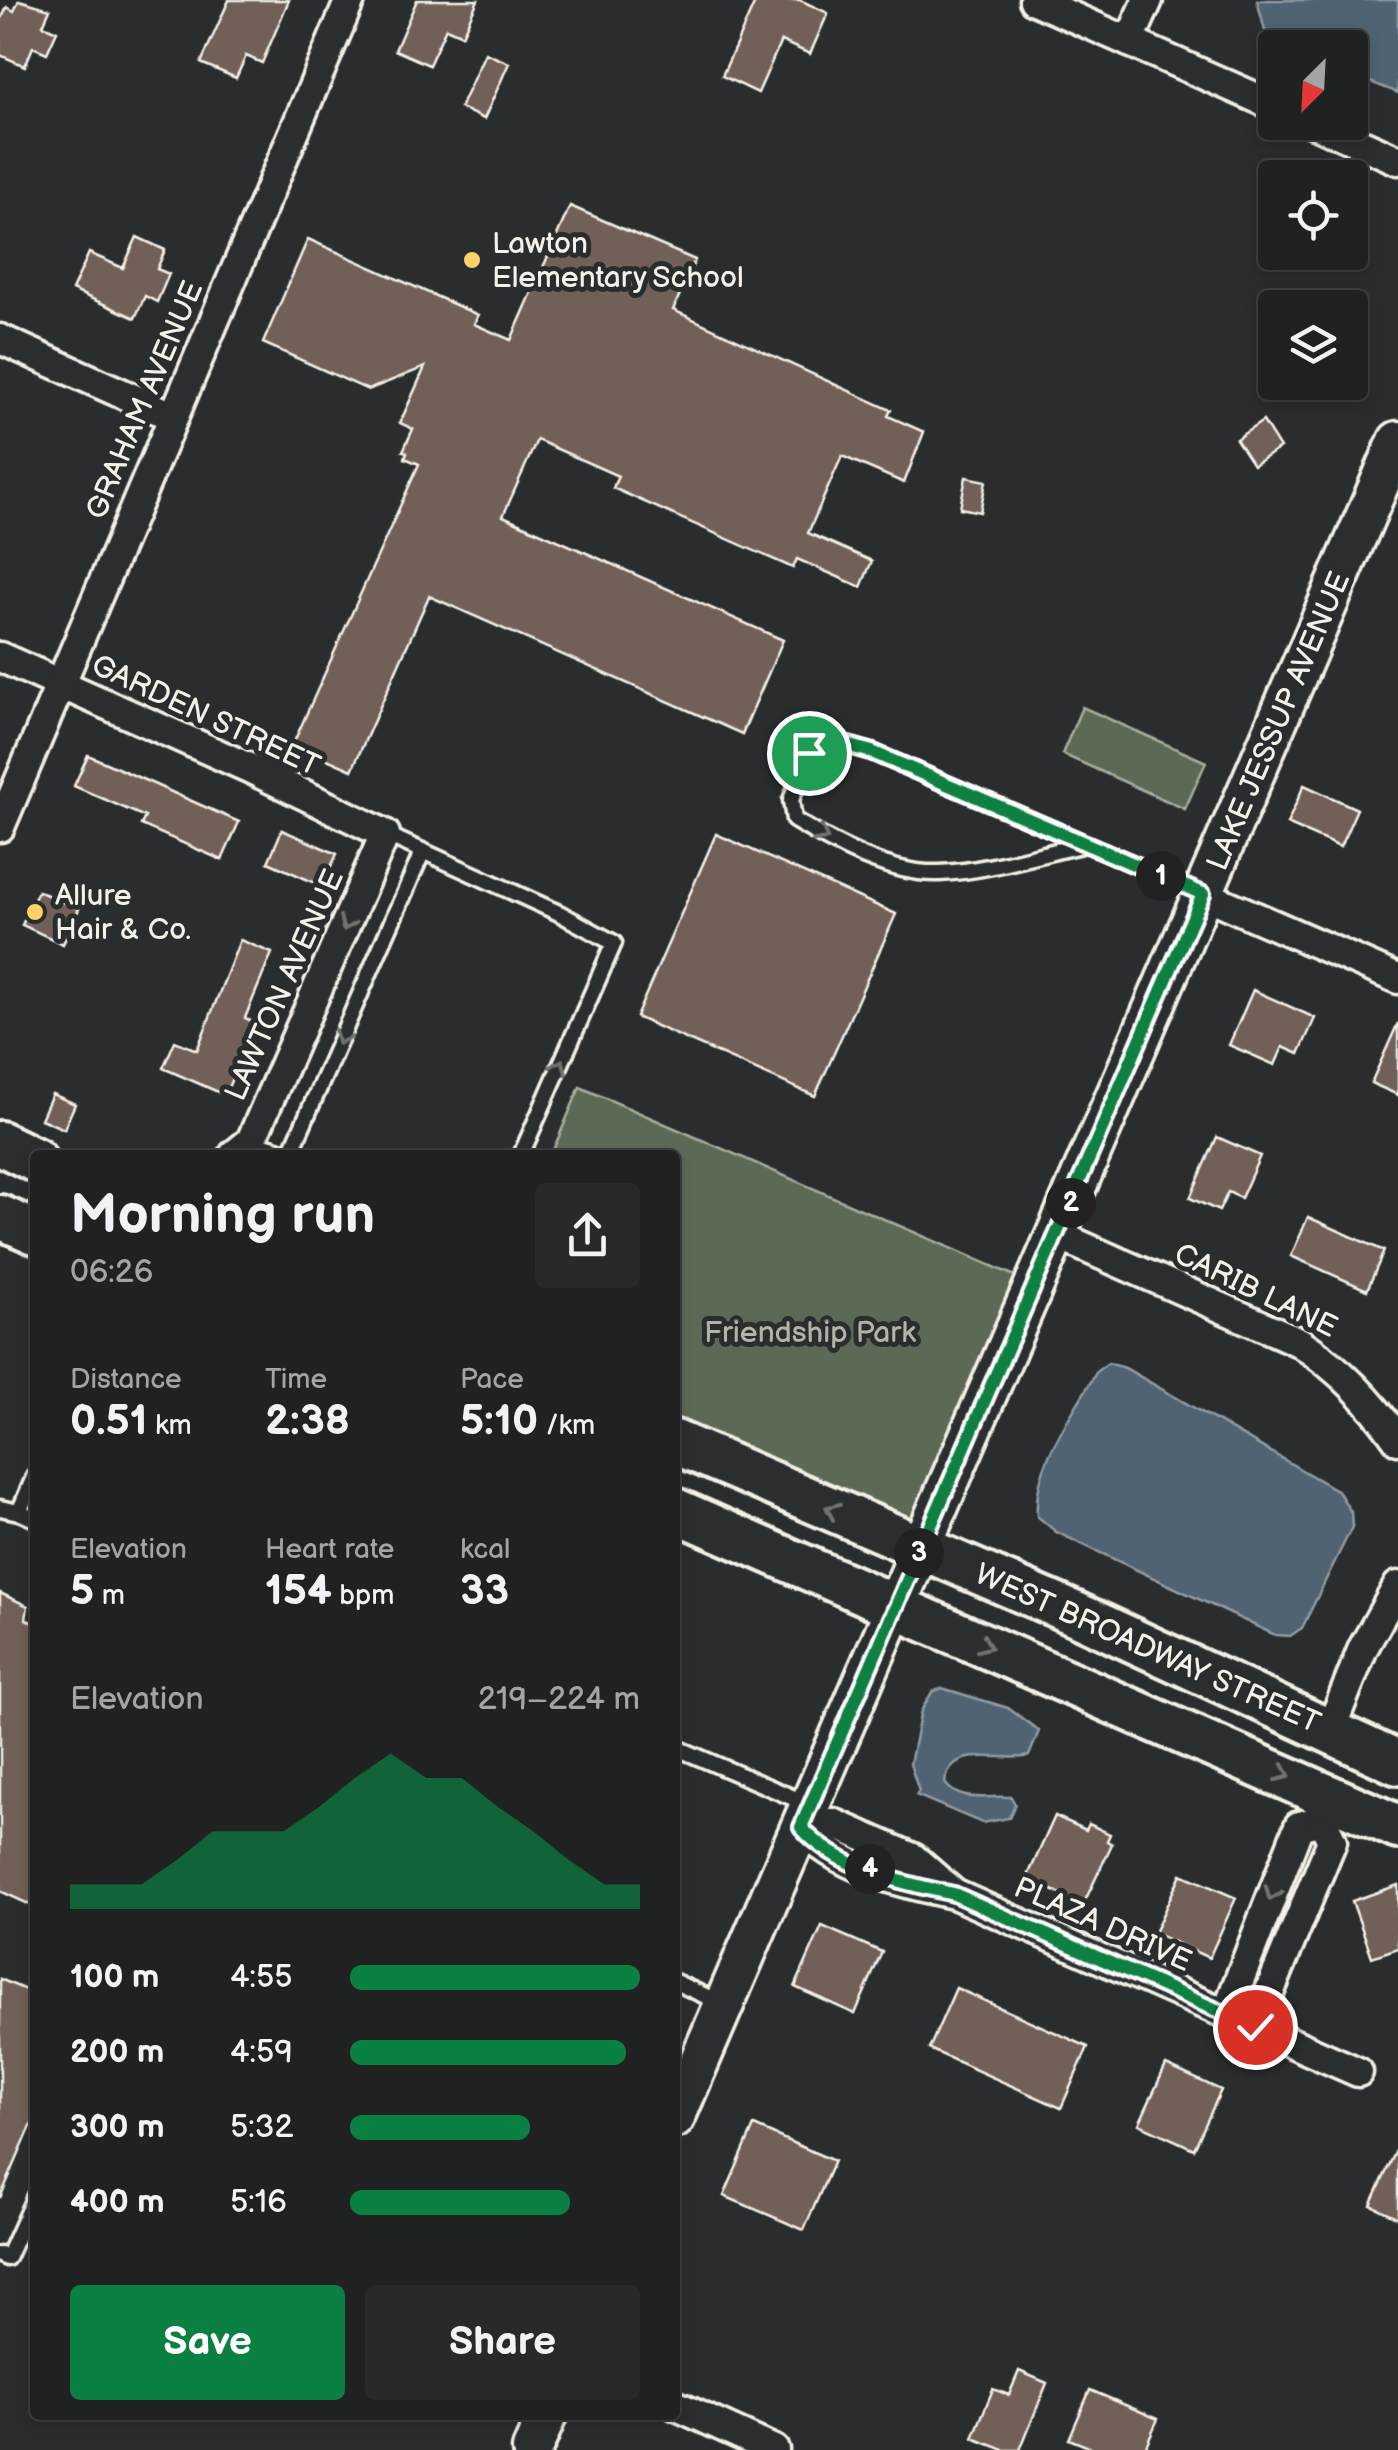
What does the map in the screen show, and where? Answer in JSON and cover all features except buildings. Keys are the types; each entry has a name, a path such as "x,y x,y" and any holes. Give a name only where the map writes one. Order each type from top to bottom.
{"main road":[{"path":"0,1144 30,1158"},
{"path":"0,1217 30,1230"},
{"name":"WEST BROADWAY STREET","path":"680,1444 1331,1728 1398,1762"},
{"name":"WEST BROADWAY STREET","path":"680,1512 896,1606 1328,1808 1398,1827"}],"street":[{"name":"GRAHAM AVENUE","path":"0,827 350,0"},
{"path":"1034,0 1258,99"},
{"path":"1129,42 1148,0"},
{"path":"1353,140 1398,160"},
{"path":"0,339 172,416"},
{"name":"LAKE JESSUP AVENUE","path":"680,2106 1398,442"},
{"name":"GARDEN STREET","path":"0,657 250,768 384,834"},
{"name":"LAWTON AVENUE","path":"242,1148 384,834"},
{"path":"1203,894 1398,978"},
{"name":"CARIB LANE","path":"1057,1235 1299,1342 1332,1364 1375,1407 1398,1440"},
{"path":"1331,1728 1363,1648 1398,1586"},
{"path":"1226,2014 1299,1826 1328,1808 1332,1841 1255,2027"},
{"name":"PLAZA DRIVE","path":"806,1816 833,1823 913,1858 954,1894 1358,2072"},
{"path":"680,2408 774,2450"},
{"path":"532,2450 545,2420"}],"lane":[{"path":"1086,844 938,874 902,868 830,842 794,820 791,800 809,753 836,742 872,752 1203,894"},
{"path":"384,834 559,912 614,942 523,1150"},
{"path":"296,1150 422,852"},
{"path":"19,1512 30,1487"},
{"path":"0,1508 30,1517"},
{"path":"680,1750 806,1816"},
{"path":"680,1984 724,2005"},
{"path":"0,2255 7,2258 30,2207"}],"green space":[{"path":"1082,707 1206,762 1185,809 1062,754"},
{"name":"Friendship Park","path":"580,1087 1015,1276 911,1523 680,1420 680,1150 553,1150"}],"water":[{"path":"1257,0 1398,0 1398,93 1368,81 1368,30 1265,30"},
{"path":"1108,1363 1125,1368 1338,1491 1351,1512 1352,1527 1302,1628 1290,1636 1275,1635 1056,1532 1037,1516 1037,1497 1048,1459 1097,1371"},
{"path":"942,1688 1008,1708 1039,1731 1029,1756 967,1758 949,1770 945,1783 958,1794 1011,1797 1015,1804 1009,1818 982,1823 916,1795 919,1791 910,1764 921,1711 932,1692"}],"place":[{"name":"Lawton Elementary School","path":"472,260"},
{"name":"Allure Hair & Co.","path":"35,912"}],"route":[{"path":"809,753 836,742 872,752 1203,894 801,1827 820,1849 906,1884 954,1894 1255,2027"}]}
